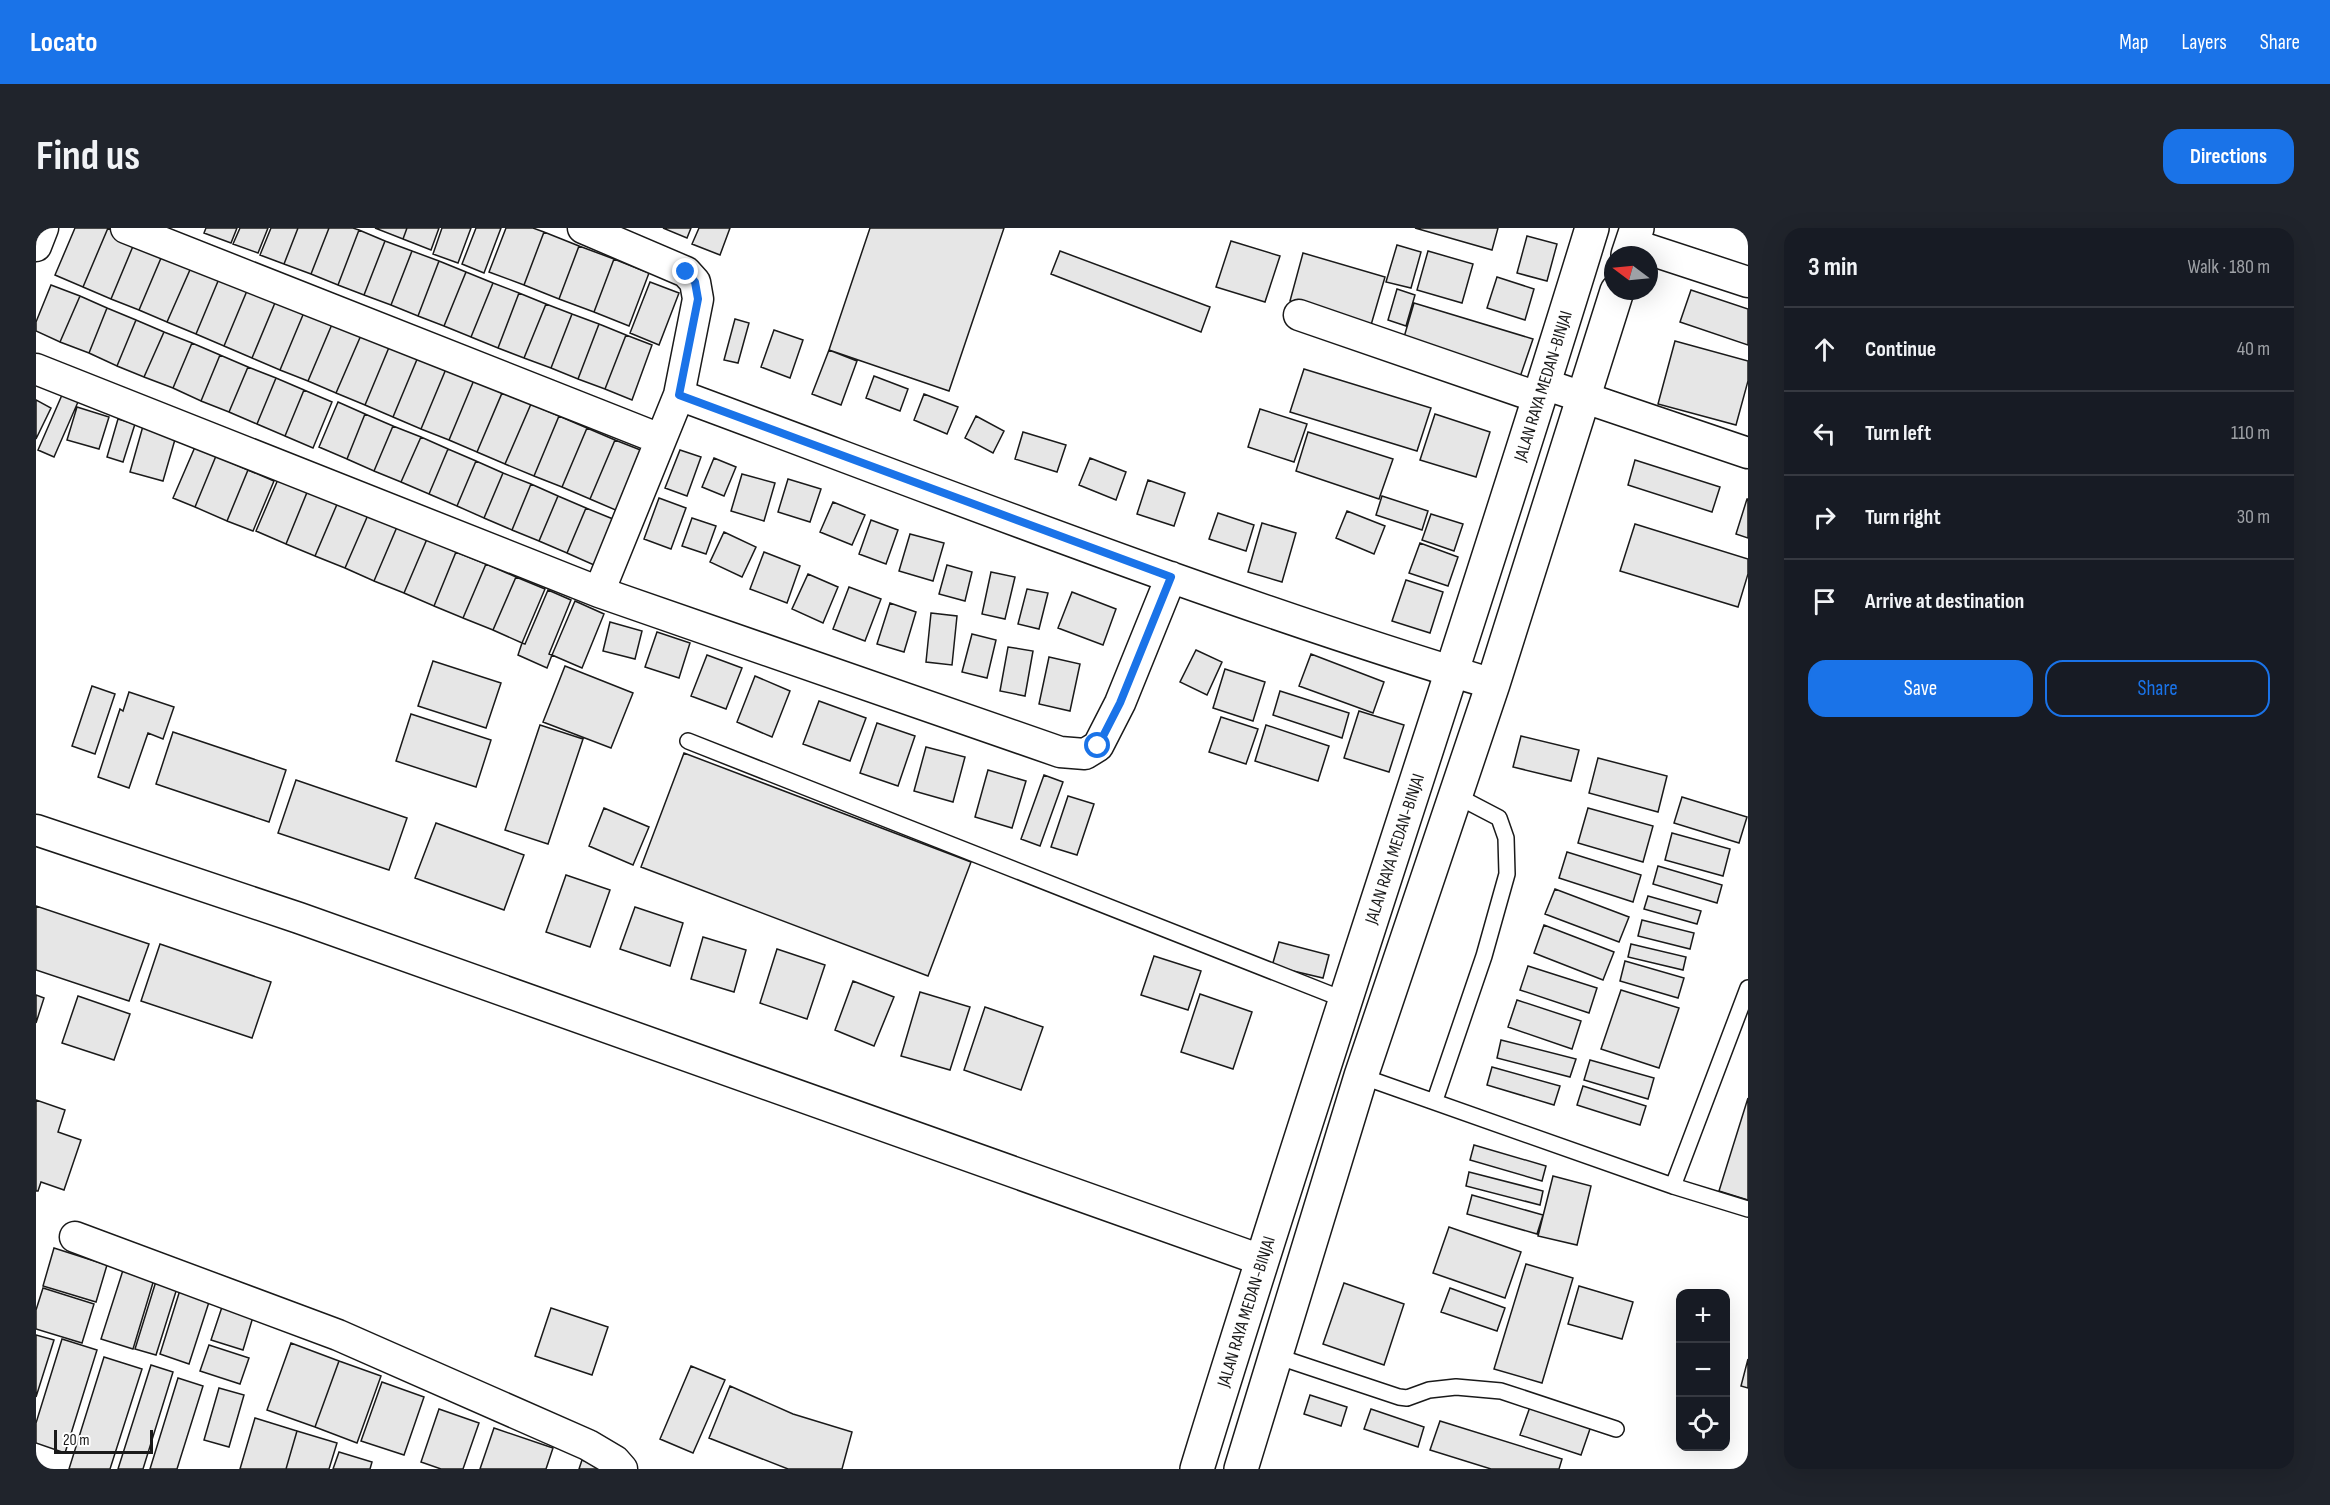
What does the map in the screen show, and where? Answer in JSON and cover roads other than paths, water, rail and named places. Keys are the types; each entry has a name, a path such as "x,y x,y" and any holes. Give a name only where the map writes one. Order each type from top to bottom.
{"highway":[{"name":"JALAN RAYA MEDAN-BINJAI","path":"1197,1469 1261,1260 1452,672 1592,228"},
{"path":"1241,1469 1361,1076 1493,684 1614,300"}],"street":[{"path":"36,246 44,228"},
{"path":"126,228 660,440"},
{"path":"583,228 686,272 695,282 698,299 679,395 599,592"},
{"path":"1632,242 1748,282"},
{"path":"1299,315 1542,391 1583,396 1748,453"},
{"path":"36,369 599,592 1060,752 1085,754 1098,746 1120,703 1171,577"},
{"path":"679,395 1171,577 1365,645 1493,684"},
{"path":"36,830 299,918 1261,1260"},
{"path":"75,1237 338,1335 588,1445 615,1461 622,1469"}],"lane":[{"path":"688,741 1345,1000"},
{"path":"1435,1100 1484,956 1507,874 1506,838 1499,819 1455,795"},
{"path":"1673,1186 1748,988"},
{"path":"1361,1076 1435,1100 1673,1186 1748,1209"},
{"path":"1276,1356 1407,1398 1429,1390 1456,1387 1501,1391 1616,1429"}]}
